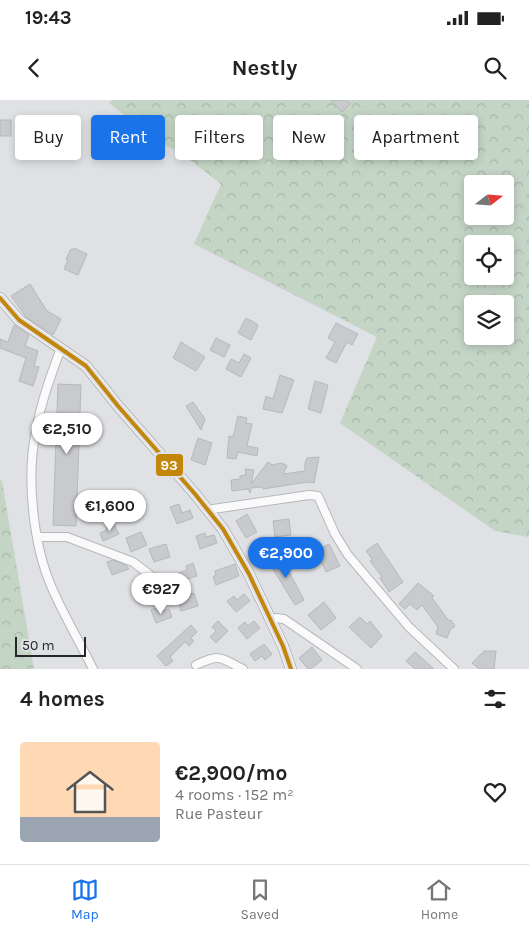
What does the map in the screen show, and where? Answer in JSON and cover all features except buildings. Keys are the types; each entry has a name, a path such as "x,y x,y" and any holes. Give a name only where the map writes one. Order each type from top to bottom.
{"street":[{"path":"0,298 19,320 79,360 94,374 118,406 209,511 232,542 249,574 291,669"},
{"path":"61,348 35,432 33,450 34,512 41,556 51,587 93,669"},
{"path":"209,511 309,495 318,496 335,534 348,555 409,627 454,669"},
{"path":"37,537 67,537 134,562 154,578 168,596"},
{"path":"270,620 276,618 284,619 357,669"},
{"path":"196,665 211,658 220,658 243,669"}],"green space":[{"path":"112,100 529,100 529,537 495,531 340,423 377,337 194,244 221,184 190,160 263,160 263,115 175,115 175,150 165,145 165,115 124,115 109,103"},
{"path":"0,480 2,481 34,669 0,669"}],"transit line":[{"name":"93","path":"0,298 19,320 86,366 223,529 249,574 283,646 291,669"}]}
